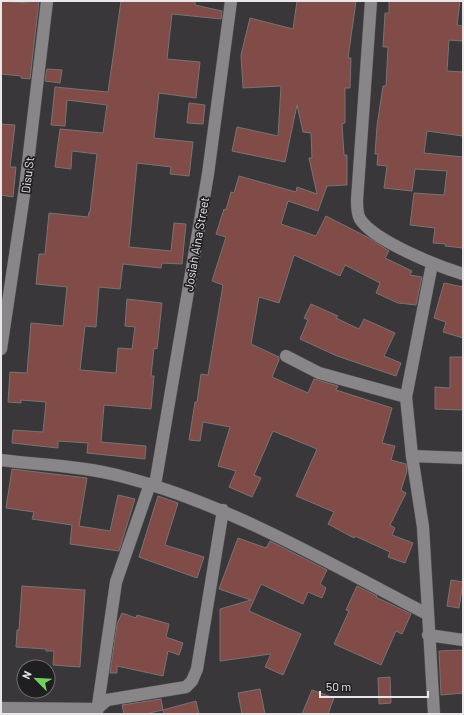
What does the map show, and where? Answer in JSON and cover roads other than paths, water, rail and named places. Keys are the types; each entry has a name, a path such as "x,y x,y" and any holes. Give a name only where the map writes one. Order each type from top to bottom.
{"street":[{"name":"Disu St","path":"1,349 25,188 47,1"},
{"name":"Josiah Aina Street","path":"97,711 116,582 152,485 208,174 231,1"},
{"path":"371,1 356,200 359,218 371,231 432,264 463,274"},
{"path":"432,264 406,397 412,456 423,527 428,635 434,714"},
{"path":"286,356 319,373 406,397"},
{"path":"412,456 463,458"},
{"path":"1,460 104,473 152,485 223,510 428,614"},
{"path":"1,708 97,711 107,700 186,687 192,681 197,669 223,510"},
{"path":"428,635 463,640"}]}
